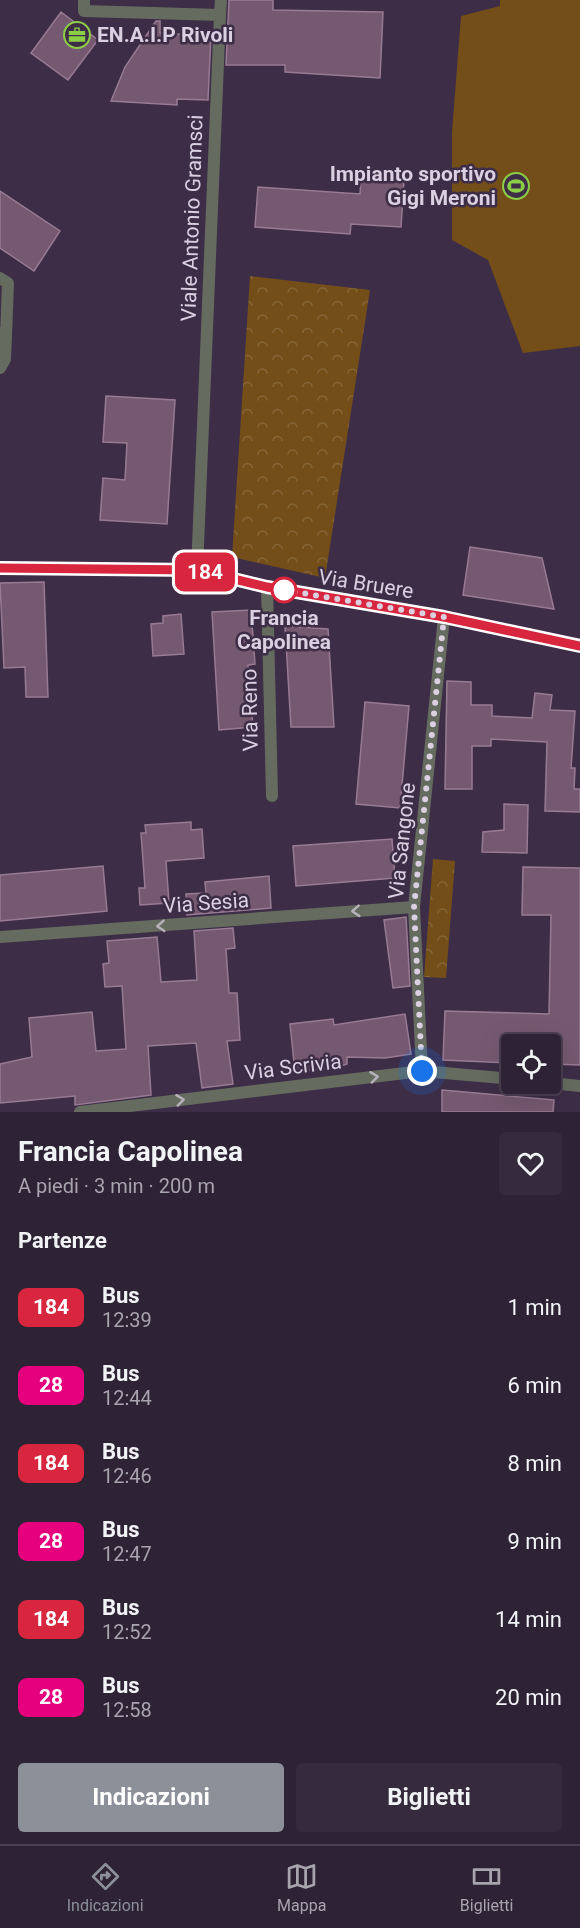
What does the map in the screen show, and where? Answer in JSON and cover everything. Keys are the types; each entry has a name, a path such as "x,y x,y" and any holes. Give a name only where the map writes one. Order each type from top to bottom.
{"street":[{"path":"84,0 84,11 220,15"},
{"name":"Viale Antonio Gramsci","path":"197,570 221,0"},
{"path":"0,278 8,283 3,334 5,359 0,368"},
{"name":"Via Bruere","path":"0,568 197,570 267,587 444,617 580,646"},
{"name":"Via Reno","path":"267,587 272,796"},
{"name":"Via Sangone","path":"422,1071 414,907 444,617"},
{"name":"Via Sesia","path":"0,937 414,907"},
{"name":"Via Scrivia","path":"80,1112 422,1071 501,1078"},
{"path":"561,1084 580,1086"}],"green space":[{"name":"Impianto sportivo Gigi Meroni","path":"500,0 580,0 580,346 523,353 488,260 452,240 452,132 461,16 500,6"},
{"path":"250,276 370,290 325,578 232,557"},
{"path":"433,859 455,861 446,978 424,977"}],"building":[{"path":"229,0 273,0 273,10 383,12 380,78 285,72 285,65 226,65"},
{"path":"61,12 98,40 68,80 31,53"},
{"path":"156,21 160,21 160,33 211,36 208,100 177,99 177,105 111,101 125,67"},
{"path":"361,178 404,180 401,227 351,224 350,234 255,227 258,187 360,194"},
{"path":"0,191 60,231 34,271 0,248"},
{"path":"106,396 175,400 167,524 100,520 103,478 125,480 127,443 103,442"},
{"path":"470,547 542,558 554,609 463,595"},
{"path":"44,582 48,697 26,697 25,667 4,668 0,583"},
{"path":"251,610 255,664 248,665 253,727 219,730 212,612"},
{"path":"181,614 184,654 153,656 151,624 163,623 163,616"},
{"path":"285,626 328,629 334,727 291,727"},
{"path":"447,681 471,682 471,705 492,705 492,716 532,718 535,693 552,695 550,710 575,711 571,768 575,768 574,789 580,789 580,812 545,811 547,742 491,739 491,746 472,746 472,789 445,789"},
{"path":"365,702 409,706 400,808 356,804"},
{"path":"504,804 528,805 527,853 482,852 483,832 504,830"},
{"path":"191,822 191,830 202,829 204,858 166,861 169,903 140,905 139,888 145,888 141,833 146,833 145,825"},
{"path":"392,839 395,878 296,886 293,846"},
{"path":"103,866 107,911 0,921 0,875"},
{"path":"523,867 580,868 580,1065 561,1064 561,1034 501,1034 501,1063 443,1060 445,1011 549,1014 551,915 522,915"},
{"path":"269,876 271,908 187,915 186,894 206,893 205,882"},
{"path":"406,917 410,986 393,988 384,920"},
{"path":"233,928 235,948 226,949 229,993 237,993 240,1040 227,1041 233,1084 202,1088 196,1043 148,1046 151,1095 75,1105 75,1096 0,1103 0,1064 32,1057 29,1018 92,1012 96,1051 126,1049 122,986 105,987 103,964 109,963 107,941 157,937 161,982 197,980 194,931"},
{"path":"405,1014 411,1054 385,1058 347,1057 347,1064 338,1067 295,1072 290,1024 333,1019 334,1025"},
{"path":"442,1090 554,1100 553,1112 442,1112"}],"bus line":[{"name":"184","path":"0,568 19,566 197,570 267,587 444,617 580,646"}],"place":[{"name":"EN.A.I.P Rivoli","path":"77,35"},
{"name":"Impianto sportivo Gigi Meroni","path":"516,186"},
{"name":"Francia Capolinea","path":"284,590"}],"route":[{"path":"284,590 444,617 414,907 422,1071"}]}
